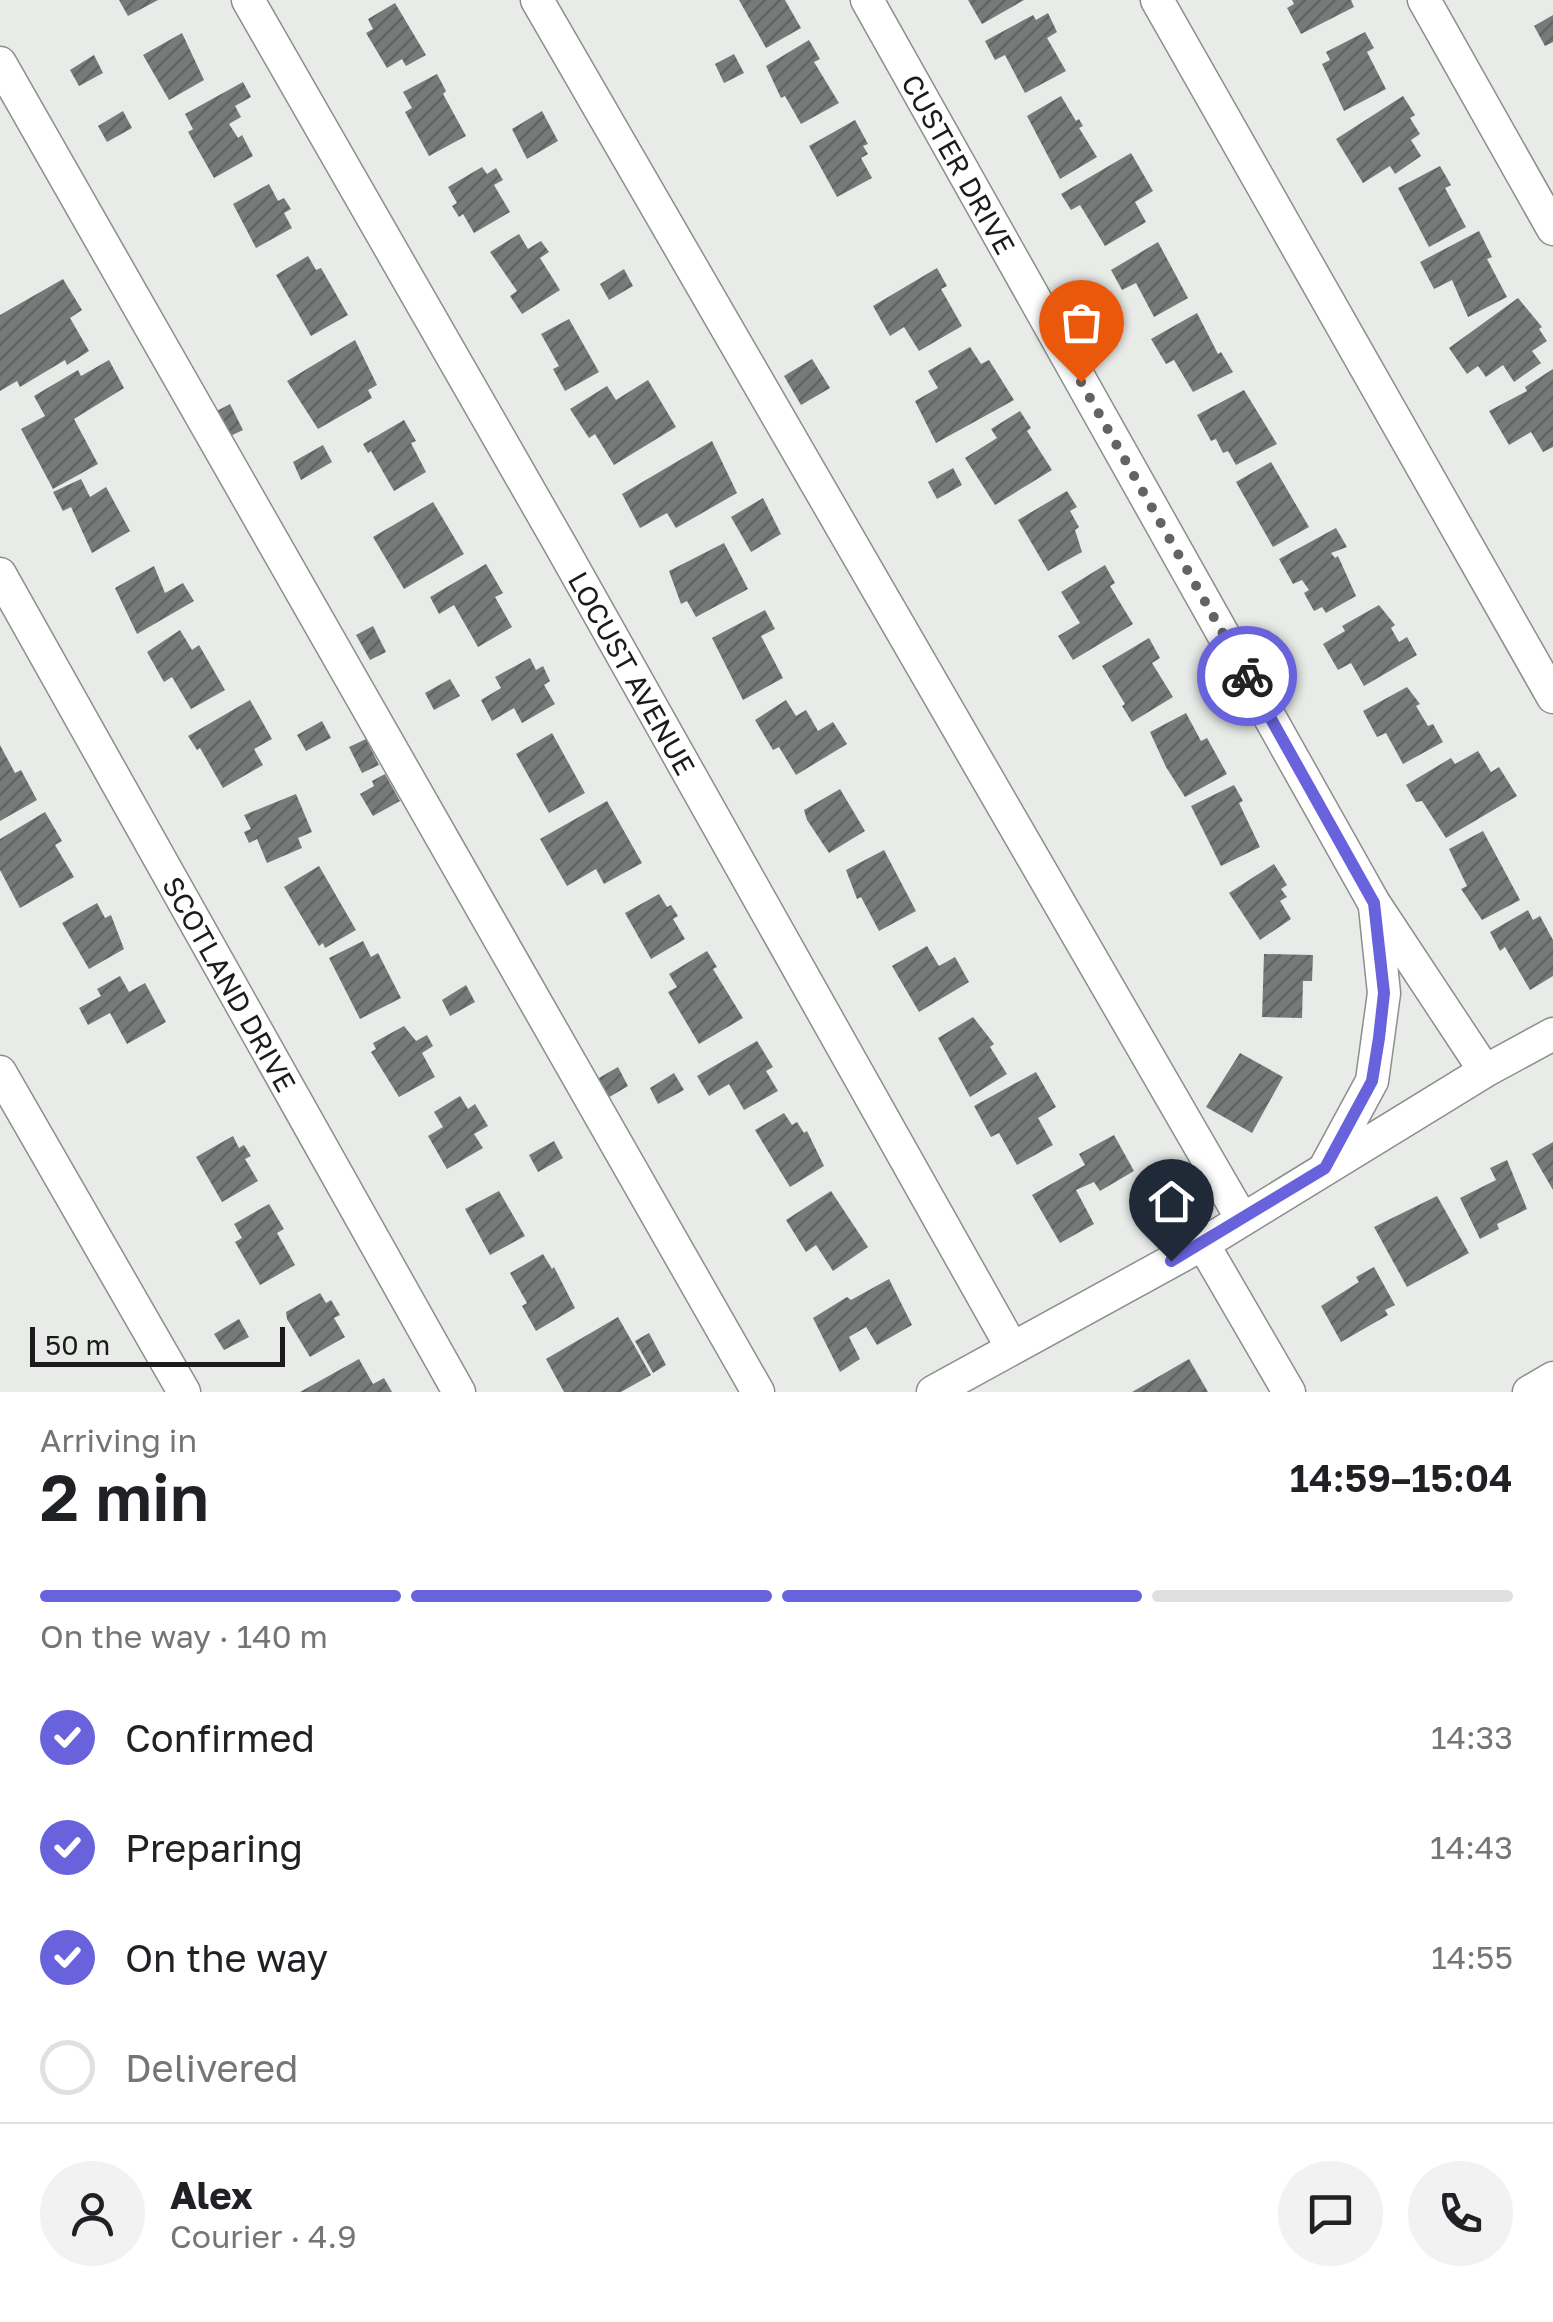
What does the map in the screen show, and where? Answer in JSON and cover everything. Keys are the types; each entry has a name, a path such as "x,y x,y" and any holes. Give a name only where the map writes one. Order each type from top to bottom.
{"street":[{"name":"LOCUST AVENUE","path":"248,0 1012,1348"},
{"path":"537,0 1242,1219"},
{"name":"CUSTER DRIVE","path":"867,0 1374,903 1485,1071"},
{"path":"1157,0 1553,696"},
{"path":"1424,0 1553,229"},
{"path":"0,63 758,1392"},
{"name":"SCOTLAND DRIVE","path":"0,574 459,1392"},
{"name":"CUSTER DRIVE","path":"1325,1168 1372,1081 1384,993 1374,903"},
{"path":"933,1392 1203,1244 1485,1071 1553,1034"},
{"path":"0,1072 184,1392"},
{"path":"1203,1244 1289,1392"},
{"path":"1529,1392 1553,1378"}],"building":[{"path":"119,0 158,0 128,16"},
{"path":"739,0 785,0 801,28 766,48"},
{"path":"968,0 1024,0 982,24"},
{"path":"1292,0 1351,0 1354,7 1301,34 1287,8 1294,4"},
{"path":"395,3 426,55 406,66 402,59 387,68 366,33 373,29 368,19"},
{"path":"1048,13 1057,32 1047,38 1066,71 1025,93 1005,55 995,60 985,41 1033,15 1036,20"},
{"path":"1553,15 1553,42 1545,46 1534,26"},
{"path":"1365,32 1374,48 1367,52 1386,89 1344,111 1322,64 1330,60 1326,52"},
{"path":"182,33 204,80 169,100 143,55"},
{"path":"809,40 820,59 814,62 839,103 801,124 785,96 781,98 766,66"},
{"path":"734,54 744,73 724,83 715,64"},
{"path":"94,55 103,73 79,86 70,70"},
{"path":"437,74 446,91 443,94 466,136 429,156 405,112 412,108 403,92"},
{"path":"243,82 251,97 235,106 241,117 229,124 238,138 242,135 253,156 214,178 188,132 193,129 185,114"},
{"path":"1061,96 1076,121 1079,119 1083,126 1079,128 1097,157 1060,179 1027,116"},
{"path":"1403,96 1415,115 1410,118 1420,134 1411,140 1421,156 1395,174 1390,166 1363,183 1336,139"},
{"path":"123,111 132,128 107,142 98,126"},
{"path":"542,111 558,141 527,159 512,129"},
{"path":"855,120 868,144 863,146 868,154 861,158 872,178 837,197 809,146"},
{"path":"1131,153 1153,191 1135,202 1146,222 1105,246 1080,205 1071,210 1061,194"},
{"path":"1440,166 1451,185 1445,188 1466,227 1429,247 1398,188"},
{"path":"482,167 487,174 496,168 503,180 494,185 510,212 474,233 463,214 459,217 452,206 457,203 448,187"},
{"path":"269,184 278,201 284,198 291,209 284,213 292,228 256,248 233,204"},
{"path":"1479,231 1492,257 1487,259 1507,297 1468,317 1452,280 1434,289 1420,262"},
{"path":"519,234 528,249 541,241 549,252 540,258 560,290 522,314 510,296 517,291 490,252"},
{"path":"1158,242 1188,298 1154,317 1136,283 1122,290 1111,270"},
{"path":"308,256 316,270 321,268 348,315 311,336 276,275"},
{"path":"937,268 947,286 941,289 962,326 919,351 904,327 890,336 873,306"},
{"path":"624,269 633,286 609,300 600,284"},
{"path":"63,279 82,310 70,318 89,351 67,365 65,360 20,387 17,381 0,391 0,315"},
{"path":"1518,298 1542,327 1539,329 1547,341 1532,351 1541,363 1514,382 1503,365 1486,377 1478,366 1467,374 1449,348"},
{"path":"1197,313 1218,354 1221,352 1233,372 1193,392 1174,360 1166,364 1151,339"},
{"path":"569,319 599,372 565,391 553,369 559,366 541,334"},
{"path":"355,340 377,385 368,390 372,398 318,429 287,381"},
{"path":"970,347 981,364 989,360 1014,400 936,443 915,401 938,388 928,371"},
{"path":"812,359 830,388 801,405 784,376"},
{"path":"109,360 124,388 74,419 98,464 53,489 21,429 45,416 34,396 78,370 81,376"},
{"path":"1553,369 1553,447 1543,452 1531,432 1509,445 1489,411 1527,391 1525,387"},
{"path":"648,380 676,427 614,465 595,434 589,438 570,409 607,386 616,400"},
{"path":"1244,390 1277,444 1236,465 1216,439 1211,441 1197,415"},
{"path":"230,404 243,430 226,438 213,413"},
{"path":"1020,411 1031,428 1027,431 1052,470 995,505 965,458 997,438 991,429"},
{"path":"404,420 426,472 394,491 363,444"},
{"path":"712,441 737,493 676,528 667,513 640,528 622,494"},
{"path":"323,445 332,462 301,480 293,462"},
{"path":"1271,462 1309,527 1273,547 1236,482"},
{"path":"953,468 962,485 937,499 928,482"},
{"path":"81,479 90,497 106,487 130,531 92,553 71,507 63,511 53,492"},
{"path":"1067,491 1077,507 1070,511 1079,527 1075,530 1082,552 1048,571 1018,520"},
{"path":"763,498 781,534 751,552 731,517"},
{"path":"433,502 464,554 404,589 373,537"},
{"path":"1336,528 1347,547 1331,553 1335,558 1338,556 1356,596 1326,613 1322,607 1314,611 1304,593 1309,590 1302,580 1293,584 1279,559"},
{"path":"724,543 748,589 696,617 687,601 681,604 669,571"},
{"path":"486,564 503,593 495,597 512,627 478,647 454,605 439,614 430,597"},
{"path":"1105,565 1115,583 1110,586 1133,624 1073,660 1058,636 1080,623 1061,592"},
{"path":"154,566 165,593 183,583 194,601 137,634 115,588"},
{"path":"1379,605 1395,625 1391,628 1399,642 1407,637 1417,655 1364,686 1351,663 1338,670 1323,644 1345,631 1342,626"},
{"path":"765,610 775,629 761,636 783,678 743,700 712,638"},
{"path":"373,626 386,652 370,660 356,635"},
{"path":"180,630 192,650 199,645 225,690 191,709 172,677 164,682 147,652"},
{"path":"1149,638 1160,658 1152,663 1173,697 1132,722 1102,666"},
{"path":"530,658 536,670 543,666 550,681 544,685 555,704 522,723 514,708 492,721 481,700 501,688 495,677"},
{"path":"450,679 460,696 434,710 425,693"},
{"path":"1407,687 1420,704 1416,706 1428,726 1433,724 1443,742 1403,764 1386,733 1377,737 1363,711"},
{"path":"250,700 272,739 254,749 263,765 223,788 200,748 197,750 188,736"},
{"path":"786,700 796,716 806,710 818,731 833,722 847,744 796,775 779,747 773,750 755,720"},
{"path":"1186,713 1201,741 1207,738 1227,774 1185,797 1150,732"},
{"path":"322,721 331,738 306,751 297,735"},
{"path":"552,733 585,793 549,813 516,754"},
{"path":"366,739 379,765 362,773 349,747"},
{"path":"0,745 15,773 21,770 37,800 0,821"},
{"path":"1478,751 1491,772 1499,767 1517,796 1446,838 1422,801 1416,802 1406,785 1451,758 1455,764"},
{"path":"385,774 400,801 373,816 360,794"},
{"path":"1234,785 1260,847 1221,866 1191,806"},
{"path":"840,789 865,831 829,853 804,810"},
{"path":"296,794 312,832 298,838 302,848 267,863 257,839 249,843 244,832 251,829 244,815"},
{"path":"607,801 642,863 604,884 596,869 567,886 540,839"},
{"path":"45,812 62,841 55,845 74,877 20,908 0,870 0,839"},
{"path":"1483,831 1520,900 1482,920 1461,889 1467,886 1449,849"},
{"path":"884,850 916,911 879,931 861,897 857,899 846,870"},
{"path":"1274,864 1287,885 1281,889 1287,897 1280,901 1291,919 1260,940 1229,893"},
{"path":"319,866 356,930 325,948 323,943 319,946 284,887"},
{"path":"659,894 678,916 673,919 685,939 651,959 625,913"},
{"path":"97,903 105,918 111,915 124,949 89,969 62,923"},
{"path":"1528,910 1533,920 1540,916 1553,940 1553,976 1530,990 1505,947 1500,951 1490,932"},
{"path":"363,941 371,957 378,953 401,998 360,1019 329,958"},
{"path":"927,946 939,966 955,957 969,982 919,1012 892,966"},
{"path":"707,951 717,967 713,969 743,1018 699,1044 668,992 677,987 669,974"},
{"path":"1264,954 1313,955 1312,981 1303,981 1302,1018 1262,1017"},
{"path":"120,976 129,992 145,983 166,1022 127,1044 110,1013 88,1025 79,1008 101,996 97,989"},
{"path":"466,985 475,1002 450,1016 442,1000"},
{"path":"973,1017 994,1044 990,1047 1007,1074 970,1097 938,1038"},
{"path":"404,1026 416,1041 427,1035 433,1046 422,1053 435,1077 399,1097 371,1052 376,1049 373,1043"},
{"path":"757,1041 773,1067 766,1071 778,1091 744,1110 729,1084 709,1096 697,1076"},
{"path":"1240,1053 1283,1077 1252,1133 1206,1107"},
{"path":"618,1067 628,1086 606,1099 597,1079"},
{"path":"1036,1072 1056,1107 1038,1118 1053,1145 1017,1165 999,1133 991,1137 974,1106"},
{"path":"674,1073 684,1090 658,1104 650,1088"},
{"path":"460,1096 468,1109 475,1104 488,1126 474,1134 483,1148 447,1169 428,1136 443,1127 434,1112"},
{"path":"784,1113 792,1125 797,1122 804,1133 807,1131 824,1166 790,1187 755,1130"},
{"path":"1114,1135 1134,1171 1100,1191 1094,1182 1076,1190 1094,1224 1060,1243 1032,1195 1085,1165 1079,1154"},
{"path":"233,1136 239,1148 244,1145 251,1156 245,1159 258,1181 222,1202 196,1157"},
{"path":"554,1141 563,1158 538,1172 529,1155"},
{"path":"1553,1142 1553,1190 1532,1154"},
{"path":"1507,1160 1527,1209 1497,1224 1499,1229 1480,1239 1460,1198 1496,1180 1490,1168"},
{"path":"499,1191 525,1236 490,1255 465,1209"},
{"path":"831,1191 868,1247 833,1271 816,1245 806,1252 786,1220"},
{"path":"1437,1196 1469,1253 1407,1287 1374,1227"},
{"path":"269,1204 284,1229 277,1233 295,1265 260,1285 235,1242 242,1238 234,1224"},
{"path":"543,1254 575,1308 536,1331 522,1306 527,1303 510,1273"},
{"path":"1374,1267 1395,1305 1385,1310 1388,1315 1341,1342 1321,1306 1359,1282 1356,1277"},
{"path":"889,1279 912,1325 877,1345 866,1327 849,1337 860,1359 840,1372 813,1318 847,1297 851,1300"},
{"path":"320,1293 326,1303 331,1300 340,1315 334,1318 345,1337 310,1357 286,1312"},
{"path":"618,1317 651,1375 621,1392 564,1392 546,1359"},
{"path":"239,1319 249,1337 224,1350 214,1334"},
{"path":"649,1333 666,1365 653,1373 635,1341"},
{"path":"359,1359 373,1384 384,1378 392,1392 300,1392"},
{"path":"1189,1359 1208,1392 1132,1392"}],"way so far":[{"path":"1081,382 1247,676"}],"route":[{"path":"1171,1261 1325,1168 1372,1081 1379,1038 1384,993 1374,903 1247,676"}]}
